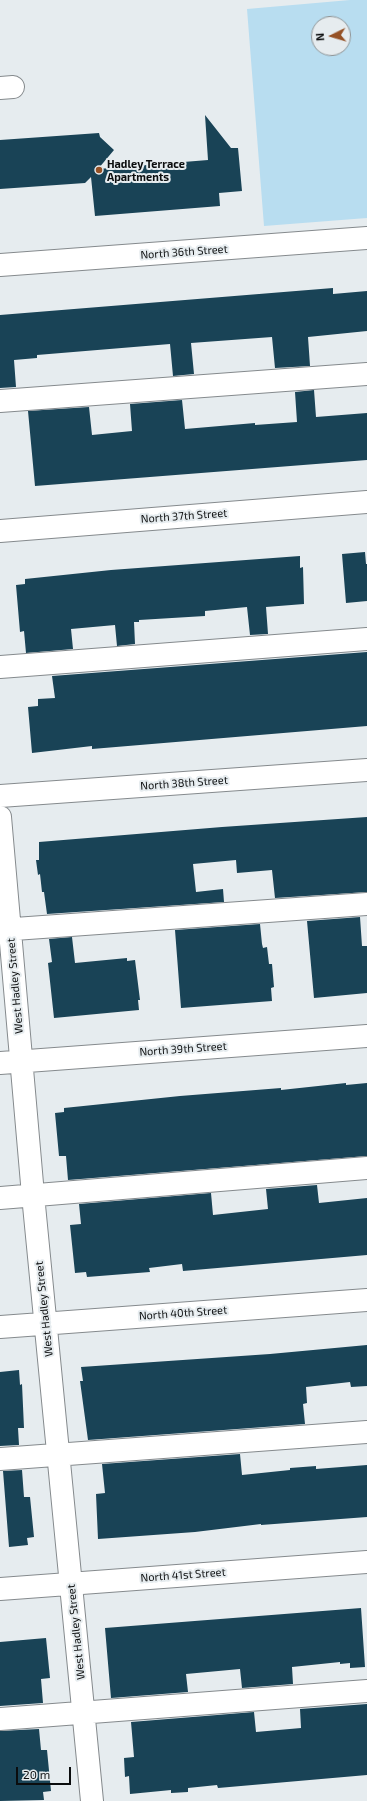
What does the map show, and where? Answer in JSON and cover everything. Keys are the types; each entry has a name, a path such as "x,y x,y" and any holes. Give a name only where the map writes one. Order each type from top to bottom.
{"street":[{"name":"North 36th Street","path":"0,265 367,238"},
{"path":"0,401 367,374"},
{"name":"North 37th Street","path":"0,531 367,502"},
{"path":"0,667 367,639"},
{"name":"North 38th Street","path":"0,796 367,770"},
{"name":"West Hadley Street","path":"0,817 5,930 21,1061 92,1801"},
{"path":"5,930 367,904"},
{"name":"North 39th Street","path":"0,1062 367,1036"},
{"path":"0,1198 367,1168"},
{"name":"North 40th Street","path":"0,1327 367,1300"},
{"path":"0,1459 367,1432"},
{"name":"North 41st Street","path":"0,1589 367,1562"},
{"path":"0,1720 367,1690"}],"shaded area":[{"path":"350,0 367,0 367,218 264,226 247,9"}],"building":[{"name":"Hadley Terrace Apartments","path":"205,115 231,148 238,148 242,191 219,193 220,206 95,216 91,177 85,183 0,189 0,140 99,133 100,137 114,150 98,169 208,160"},
{"path":"333,288 333,294 367,291 367,331 308,337 310,366 275,368 272,337 191,343 194,374 173,376 170,344 37,355 37,358 14,360 16,387 0,388 0,315"},
{"path":"314,390 316,417 367,413 367,460 35,486 28,411 89,407 92,435 132,431 130,404 182,400 185,429 255,423 255,425 297,422 295,392"},
{"path":"365,552 367,564 367,601 346,603 342,554"},
{"path":"300,556 300,568 303,567 304,604 266,607 268,634 250,635 247,607 205,611 205,616 139,620 139,622 134,622 135,644 117,646 115,625 71,629 73,649 26,653 24,631 20,632 16,585 25,584 25,579 111,570"},
{"path":"367,652 367,726 92,749 92,746 32,753 28,707 38,706 38,699 55,698 52,676"},
{"path":"367,817 367,892 275,898 272,870 237,873 236,860 193,864 196,892 223,889 224,902 47,914 44,892 42,892 40,874 38,875 36,860 39,860 39,842"},
{"path":"360,917 362,946 367,946 367,993 314,998 307,921"},
{"path":"260,924 263,948 267,947 269,964 272,964 274,987 271,988 272,1001 181,1008 175,930"},
{"path":"72,937 75,963 127,958 127,961 135,960 140,1000 138,1000 139,1010 54,1018 48,963 52,962 49,939"},
{"path":"346,1083 346,1085 367,1083 367,1156 68,1180 66,1156 59,1156 55,1113 64,1112 64,1108 180,1096 281,1088 281,1090"},
{"path":"317,1185 319,1203 367,1198 367,1255 183,1271 182,1264 149,1268 150,1272 87,1277 86,1272 75,1273 70,1225 81,1224 79,1204 211,1193 213,1215 268,1209 266,1189"},
{"path":"367,1345 367,1386 351,1387 350,1382 306,1387 307,1403 303,1404 305,1424 88,1440 80,1381 83,1381 81,1367 270,1354"},
{"path":"19,1370 20,1385 22,1384 24,1428 18,1428 19,1445 0,1446 0,1372"},
{"path":"240,1454 242,1475 290,1470 290,1468 316,1466 316,1469 367,1465 367,1517 261,1524 195,1532 98,1539 96,1494 105,1493 102,1464"},
{"path":"22,1470 24,1497 30,1497 34,1537 27,1538 28,1545 9,1547 3,1471"},
{"path":"361,1608 365,1667 350,1668 350,1663 340,1664 340,1662 292,1667 293,1684 242,1688 240,1669 186,1674 188,1692 111,1698 105,1628"},
{"path":"46,1638 50,1678 41,1679 43,1703 0,1706 0,1642"},
{"path":"367,1704 367,1775 218,1788 217,1785 188,1788 188,1792 171,1793 171,1790 130,1794 129,1776 125,1777 124,1758 134,1757 131,1722 254,1712 256,1732 301,1728 300,1709"},
{"path":"39,1729 41,1750 47,1750 51,1791 43,1792 44,1800 0,1801 0,1731"}],"place":[{"name":"Hadley Terrace Apartments","path":"99,170"}]}
